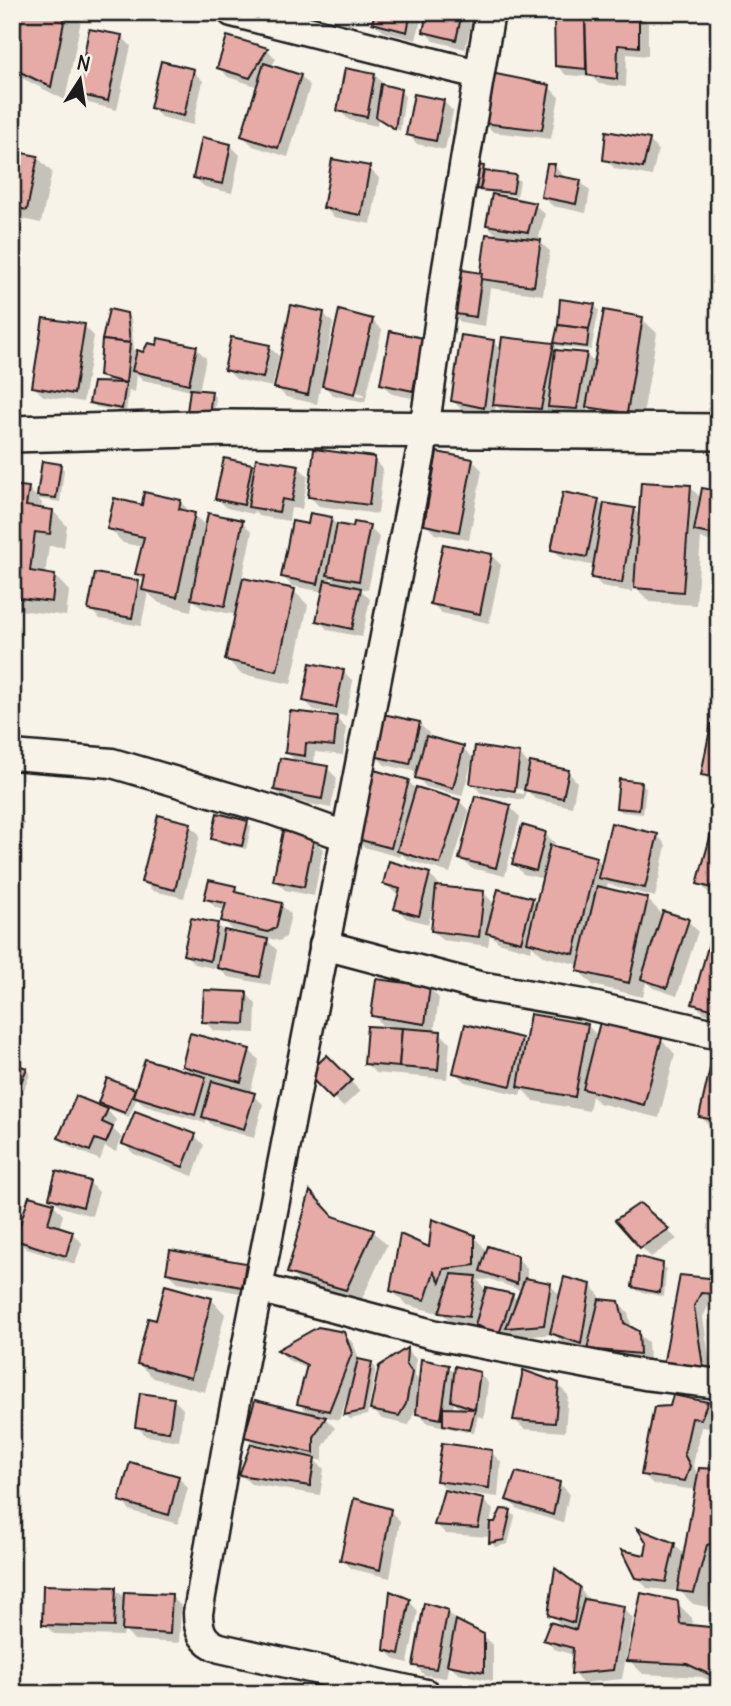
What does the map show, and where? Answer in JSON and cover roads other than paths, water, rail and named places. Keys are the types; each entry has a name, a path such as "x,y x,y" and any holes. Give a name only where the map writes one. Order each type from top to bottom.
{"street":[{"path":"232,12 478,74"},
{"path":"426,1694 220,1648 209,1644 200,1631 198,1622 258,1288 424,429 447,268 490,12"},
{"path":"12,434 228,428 719,432"},
{"path":"12,755 112,763 272,810 345,836"},
{"path":"324,945 479,986 583,1004 719,1035"},
{"path":"258,1288 436,1335 645,1375 719,1384"}]}
